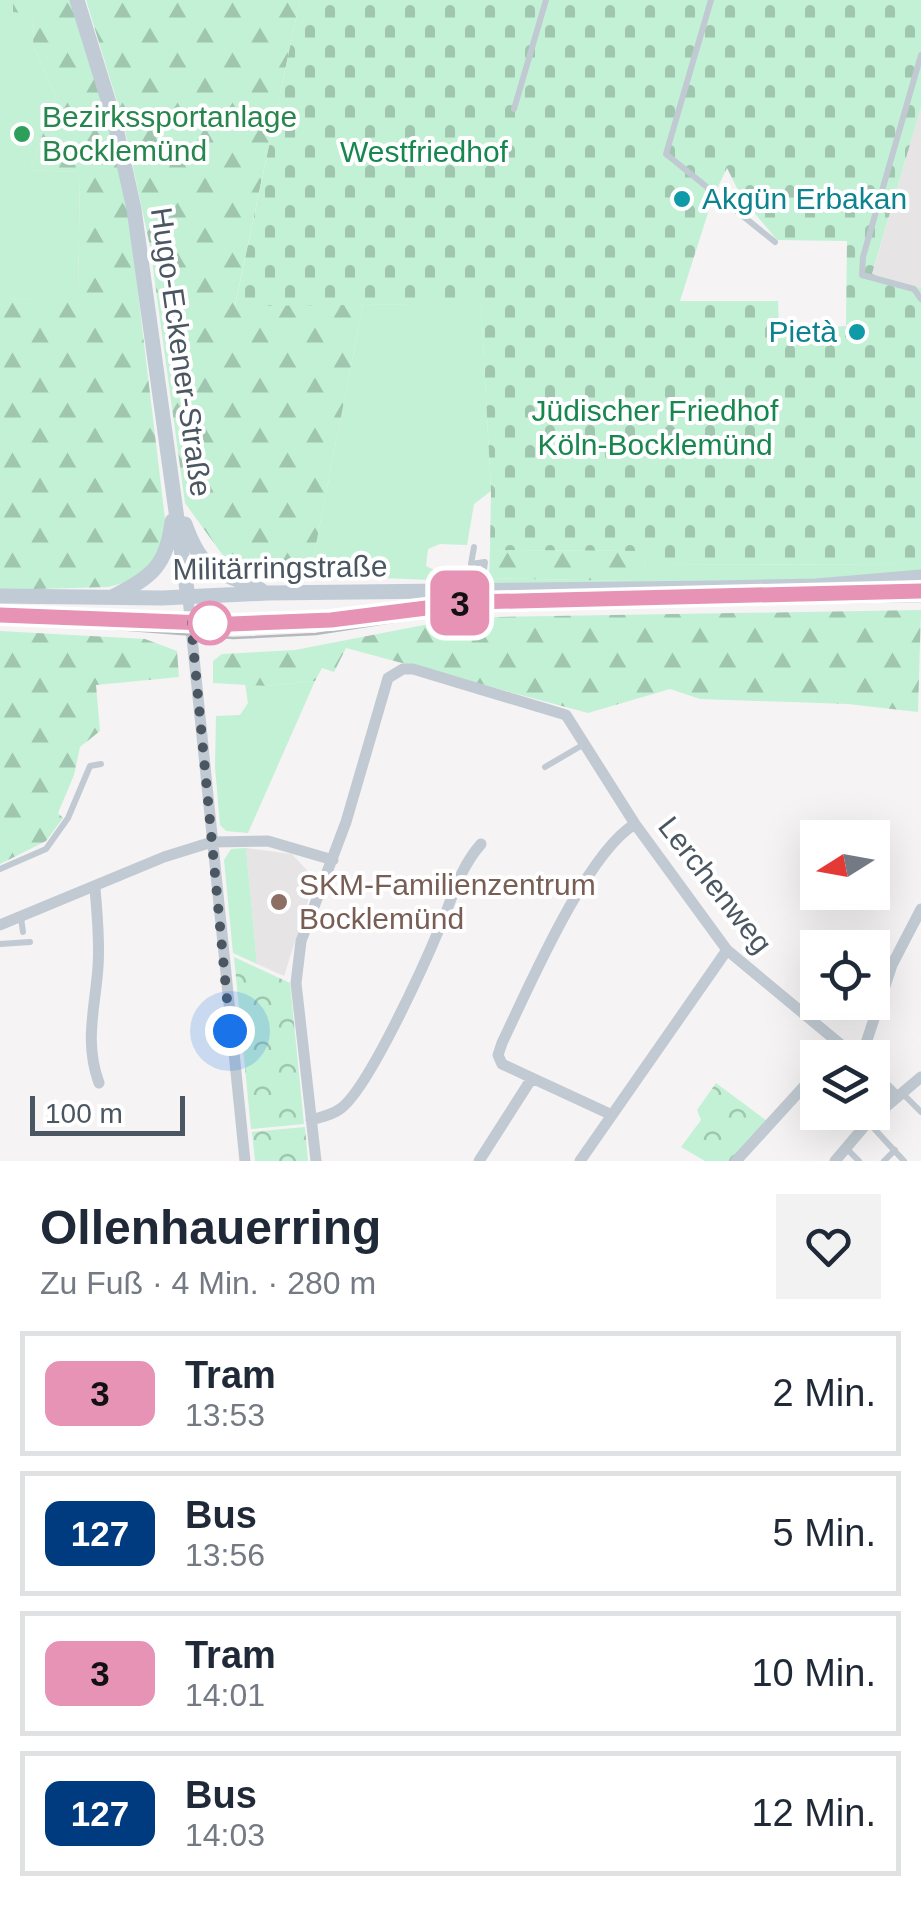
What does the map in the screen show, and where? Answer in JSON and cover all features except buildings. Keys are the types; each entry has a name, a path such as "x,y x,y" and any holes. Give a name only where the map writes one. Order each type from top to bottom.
{"main road":[{"name":"Hugo-Eckener-Straße","path":"76,0 114,119 134,209 188,598"},
{"path":"174,492 190,540 209,567 223,577 268,593"},
{"path":"110,598 140,583 159,567 172,526 174,492"},
{"name":"Militärringstraße","path":"0,596 188,598 268,593 816,586 921,577"}],"street":[{"path":"188,598 245,1161"},
{"name":"Lerchenweg","path":"333,860 380,701 394,672 413,669 566,715 636,824 727,950 835,1040"},
{"path":"612,1115 502,1064 498,1056 559,927 620,834 636,824"},
{"path":"0,925 212,842 268,841 333,860 308,918 296,969 316,1161"},
{"path":"311,1120 338,1111 356,1091 418,976 458,876 481,844"},
{"path":"96,888 98,971 89,1036 99,1083"},
{"path":"865,1040 892,965 921,909"},
{"path":"580,1161 727,950"},
{"path":"890,1103 921,1076"},
{"path":"479,1161 532,1078"},
{"path":"890,1087 899,1095"},
{"path":"736,1161 800,1090"},
{"path":"835,1161 861,1130"}],"lane":[{"path":"514,108 546,0"},
{"path":"711,0 666,154 775,242"},
{"path":"921,55 863,256 862,275 914,289 921,299"},
{"path":"474,548 471,564 485,562 480,592"},
{"path":"545,767 586,743"},
{"path":"0,869 47,850 68,818 90,766 101,764"},
{"path":"68,818 80,816"},
{"path":"21,917 23,932"},
{"path":"0,944 30,942"},
{"path":"899,1095 921,1112"},
{"path":"876,1130 904,1161"},
{"path":"845,1148 859,1161"},
{"path":"884,1161 895,1150"}],"shaded area":[{"path":"921,107 921,288 872,275"},
{"name":"SKM-Familienzentrum Bocklemünd","path":"246,848 292,854 315,879 284,976 257,964"}],"green space":[{"name":"Bezirkssportanlage Bocklemünd","path":"0,0 13,0 13,12 34,14 33,45 56,97 30,170 80,172 78,300 0,298"},
{"path":"13,0 71,0 106,114 128,209 165,519 157,558 135,580 108,587 0,590 0,298 78,299 80,172 30,170 56,97 33,45 34,15 13,12"},
{"path":"86,0 300,0 235,305 363,305 310,575 227,561 185,503 150,246 123,121"},
{"name":"Westfriedhof","path":"300,0 921,0 921,107 872,274 921,288 921,564 646,565 638,551 490,550 491,491 481,304 235,306","holes":["727,168 742,198 777,240 847,241 846,326 779,331 778,301 680,301 713,197"]},
{"path":"481,303 491,491 474,504 467,545 440,544 428,549 426,566 467,578 456,581 310,575 363,305"},
{"path":"490,550 639,551 646,565 636,581 489,578"},
{"path":"921,564 921,572 822,580 491,586 489,578 635,581 646,565"},
{"path":"921,610 918,712 848,704 700,699 670,689 588,713 346,648 334,672 322,668 315,681 267,686 213,683 213,661 222,654 295,650 424,625 497,617"},
{"path":"0,631 145,639 177,651 179,677 96,685 100,731 80,747 74,775 58,813 63,818 46,841 0,864"},
{"path":"315,681 248,833 226,831 220,825 216,716 240,715 248,703 245,683 267,686"},
{"path":"246,848 257,964 233,953 224,860 231,849"},
{"path":"234,957 290,983 304,1124 251,1129"},
{"path":"716,1083 767,1121 733,1161 705,1161 681,1147 701,1120 697,1110"},
{"path":"305,1127 308,1161 255,1161 252,1132"}],"tram line":[{"name":"3","path":"0,615 231,624 331,620 474,602 921,591"},
{"path":"0,620 233,638 316,634 482,608 921,601"}],"place":[{"name":"Bezirkssportanlage Bocklemünd","path":"22,134"},
{"name":"Akgün Erbakan","path":"682,199"},
{"name":"Pietà","path":"857,332"},
{"name":"SKM-Familienzentrum Bocklemünd","path":"279,902"}],"route":[{"path":"210,623 191,623 230,1031"}],"park label":[{"name":"Jüdischer Friedhof Köln-Bocklemünd","path":"655,428"}]}
